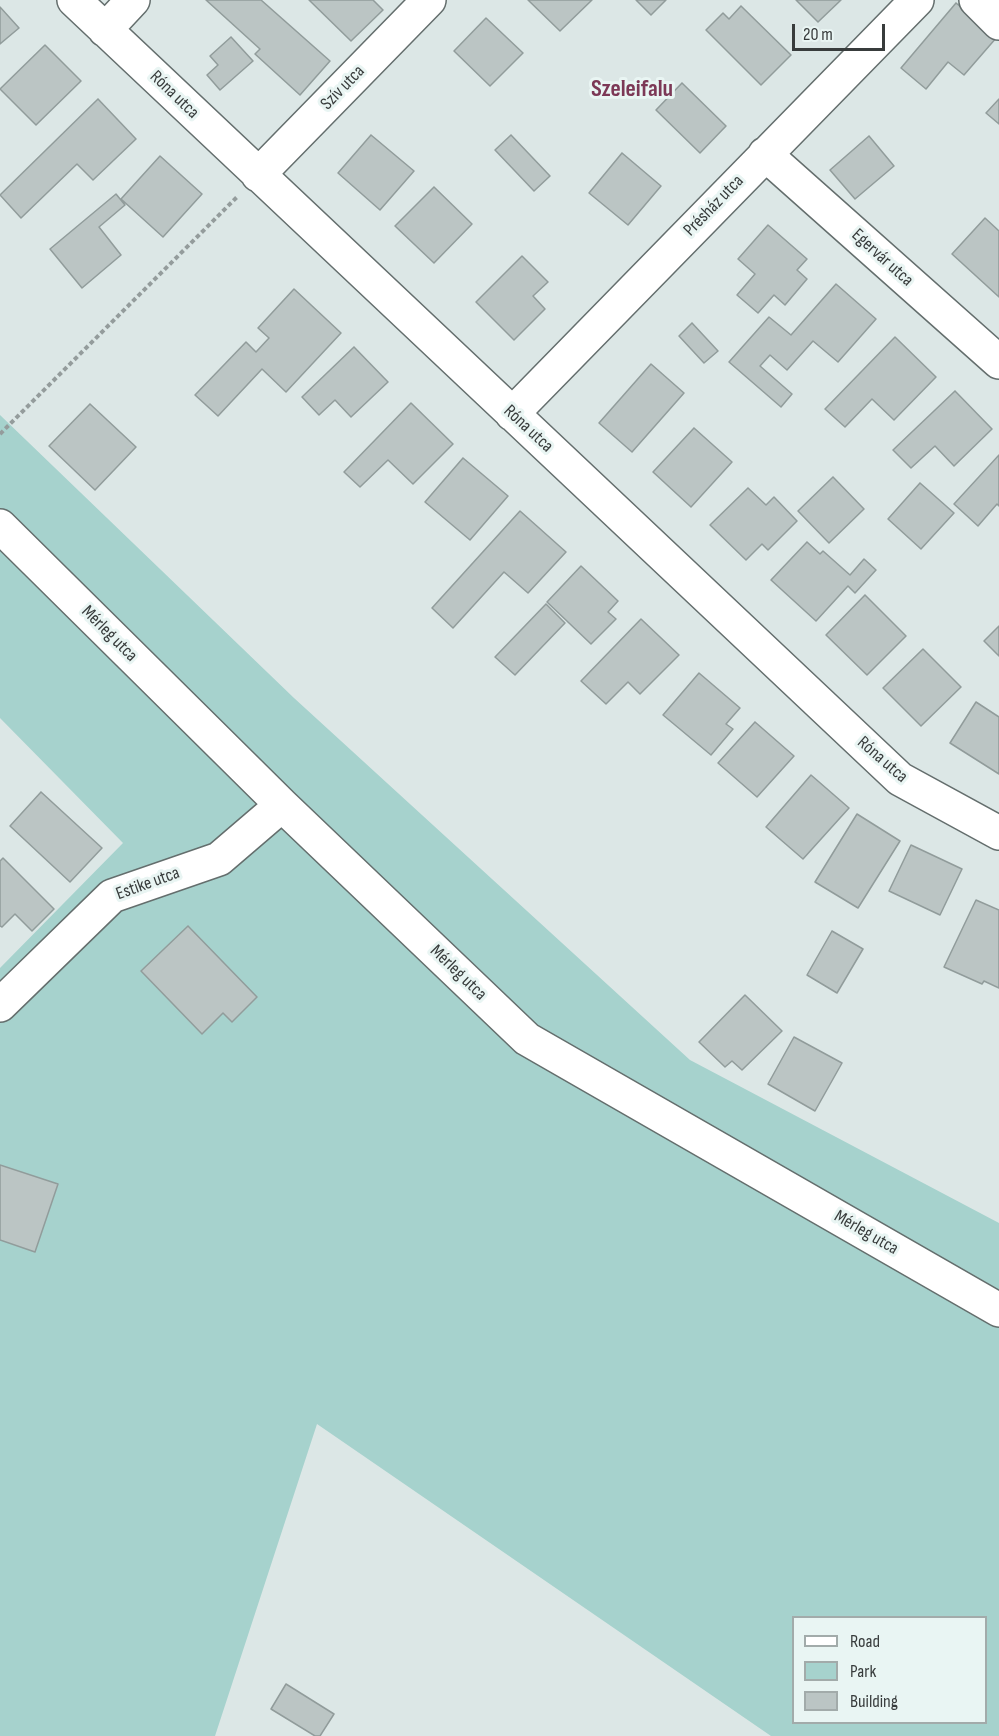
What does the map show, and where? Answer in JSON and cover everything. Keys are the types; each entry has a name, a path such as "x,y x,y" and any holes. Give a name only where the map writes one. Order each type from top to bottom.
{"street":[{"name":"Róna utca","path":"74,0 900,779 999,833"},
{"path":"105,30 134,0"},
{"name":"Szív utca","path":"258,175 429,0"},
{"name":"Présház utca","path":"512,414 917,0"},
{"path":"976,0 999,23"},
{"name":"Egervár utca","path":"765,153 999,362"},
{"name":"Mérleg utca","path":"0,526 282,805 527,1039 999,1310"},
{"name":"Estike utca","path":"0,1005 112,896 219,859 282,805"}],"path":[{"path":"0,434 258,175"}],"green space":[{"path":"0,415 294,698 690,1060 999,1223 999,1736 771,1736 317,1424 215,1736 0,1736 0,968 123,843 0,718"}],"building":[{"path":"206,0 261,0 330,61 300,95 255,54 260,49"},
{"path":"309,0 373,0 383,10 351,41"},
{"path":"528,0 592,0 560,31"},
{"path":"636,0 666,0 651,15"},
{"path":"796,0 841,0 818,22"},
{"path":"956,3 997,37 964,75 948,62 926,89 901,68"},
{"path":"741,6 791,55 761,85 706,30 723,13 729,19"},
{"path":"0,7 19,28 0,44"},
{"path":"486,18 523,53 490,86 454,51"},
{"path":"231,37 253,61 220,90 207,75 218,65 210,56"},
{"path":"45,45 81,81 36,125 0,89"},
{"path":"682,83 726,126 700,153 656,110"},
{"path":"98,99 136,139 93,180 77,164 21,218 0,195"},
{"path":"999,99 999,124 986,113"},
{"path":"371,135 414,171 380,210 338,173"},
{"path":"511,135 550,176 534,191 495,150"},
{"path":"869,136 894,166 855,199 830,170"},
{"path":"622,153 661,186 628,225 589,193"},
{"path":"160,156 202,194 163,237 121,199"},
{"path":"434,187 472,224 434,263 395,226"},
{"path":"116,194 125,205 99,227 121,255 82,288 50,249"},
{"path":"985,218 999,231 999,297 952,254"},
{"path":"768,225 807,259 797,270 807,279 785,305 774,295 758,313 737,295 755,274 738,259"},
{"path":"522,256 548,282 533,296 545,309 514,340 476,302"},
{"path":"836,284 876,319 838,362 813,341 787,370 770,355 760,366 792,394 781,407 729,362 769,317 791,335"},
{"path":"294,289 341,333 286,392 262,369 218,416 195,395 246,342 256,352 269,338 258,328"},
{"path":"692,323 718,351 704,363 679,336"},
{"path":"895,337 936,377 894,420 872,399 845,427 825,409"},
{"path":"354,347 388,382 351,417 335,400 319,415 302,397"},
{"path":"651,364 684,393 632,452 599,423"},
{"path":"955,391 992,429 954,466 935,446 911,468 893,450"},
{"path":"411,403 453,444 413,484 388,460 360,487 344,472"},
{"path":"90,404 136,447 95,490 49,446"},
{"path":"694,428 732,462 691,507 653,472"},
{"path":"999,455 999,506 997,504 978,526 954,504"},
{"path":"463,458 508,496 470,540 425,502"},
{"path":"833,477 864,509 829,543 798,511"},
{"path":"920,483 954,513 921,549 888,519"},
{"path":"748,488 766,505 774,497 797,521 768,550 762,544 746,560 710,525"},
{"path":"520,511 566,552 528,593 504,572 453,628 432,608"},
{"path":"807,542 820,554 823,551 850,575 864,559 876,570 855,593 848,586 816,621 771,580"},
{"path":"581,566 618,601 608,612 616,619 591,644 547,602"},
{"path":"865,595 906,636 867,675 826,635"},
{"path":"546,604 565,623 515,675 495,657"},
{"path":"641,619 679,655 640,694 628,682 606,704 581,681"},
{"path":"999,626 999,656 984,641"},
{"path":"923,649 961,687 921,726 883,688"},
{"path":"699,673 740,708 726,724 733,729 711,755 663,715"},
{"path":"976,702 999,717 999,774 950,743"},
{"path":"755,722 794,756 757,797 718,763"},
{"path":"811,775 849,808 803,859 766,827"},
{"path":"41,792 102,848 70,882 10,826"},
{"path":"857,814 900,841 858,908 815,882"},
{"path":"911,845 962,869 940,915 889,891"},
{"path":"3,858 54,909 32,931 15,914 2,927 0,926 0,861"},
{"path":"976,900 999,910 999,988 984,981 982,984 944,967"},
{"path":"188,926 257,997 232,1022 223,1013 202,1034 141,971"},
{"path":"832,931 863,949 837,993 807,975"},
{"path":"745,995 782,1031 742,1070 732,1061 725,1067 699,1042"},
{"path":"794,1037 842,1063 815,1111 768,1084"},
{"path":"0,1165 58,1184 35,1252 0,1240"},
{"path":"286,1684 334,1714 320,1736 315,1736 271,1709"}],"district":[{"name":"Szeleifalu","path":"632,90"}]}
